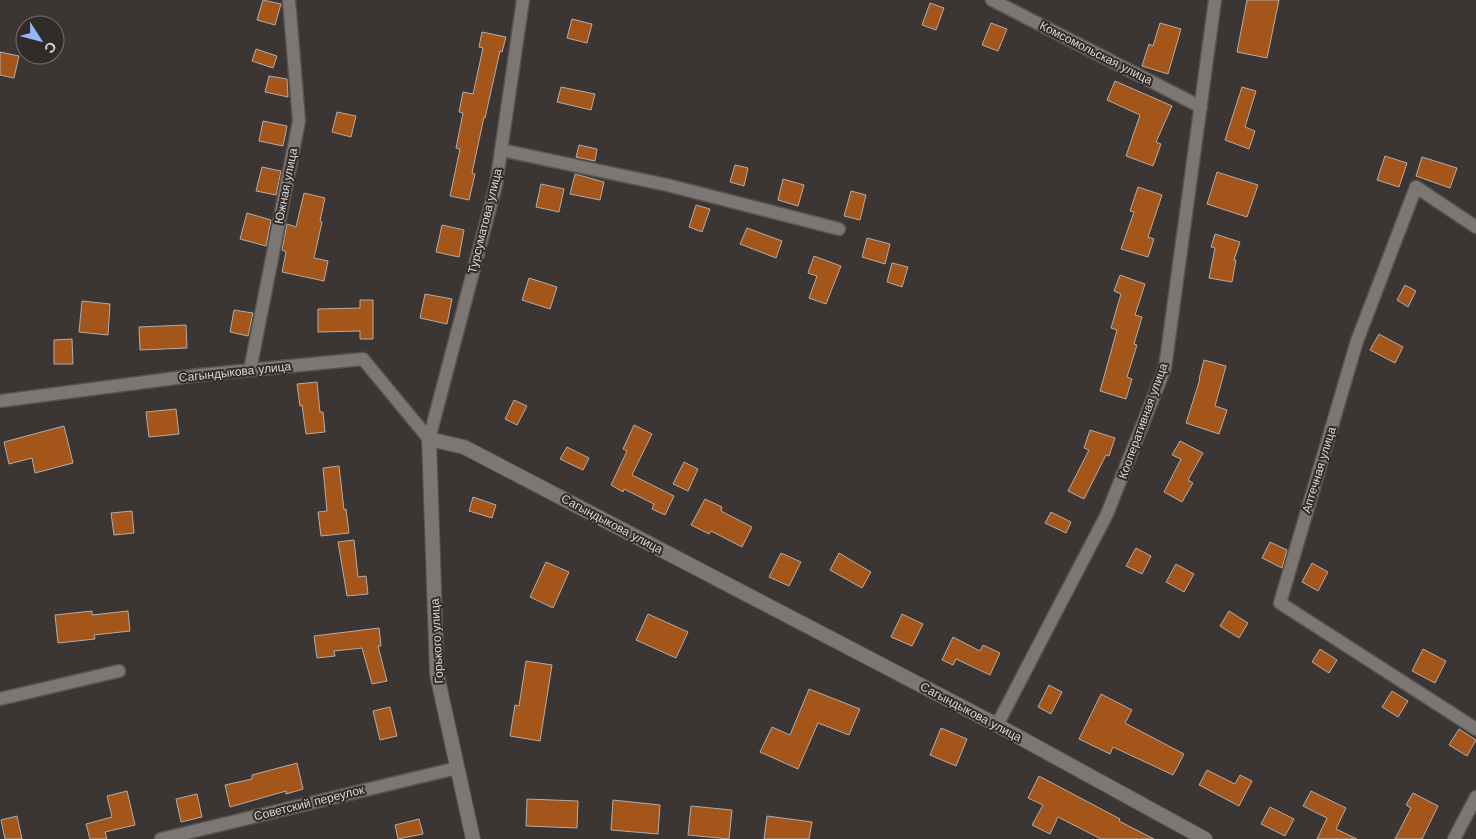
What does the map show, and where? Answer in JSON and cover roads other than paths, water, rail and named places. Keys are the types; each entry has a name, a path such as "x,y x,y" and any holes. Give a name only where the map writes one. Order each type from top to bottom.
{"street":[{"name":"Южная улица","path":"250,370 299,121 289,0"},
{"name":"Турсуматова улица","path":"430,439 496,185 523,0"},
{"name":"Комсомольская улица","path":"992,0 1200,107"},
{"name":"Кооперативная улица","path":"997,725 1107,514 1164,368 1215,0"},
{"path":"501,150 667,185 839,228"},
{"name":"Аптечная улица","path":"1476,227 1416,187 1357,342 1280,603 1476,728"},
{"name":"Сагындыкова улица","path":"0,401 199,375 363,359 430,439 464,447 997,725 1205,839"},
{"name":"Горького улица","path":"430,439 437,675 473,839"},
{"path":"0,699 119,671"},
{"name":"Советский переулок","path":"161,839 458,768"},
{"path":"1454,839 1476,797"}]}
